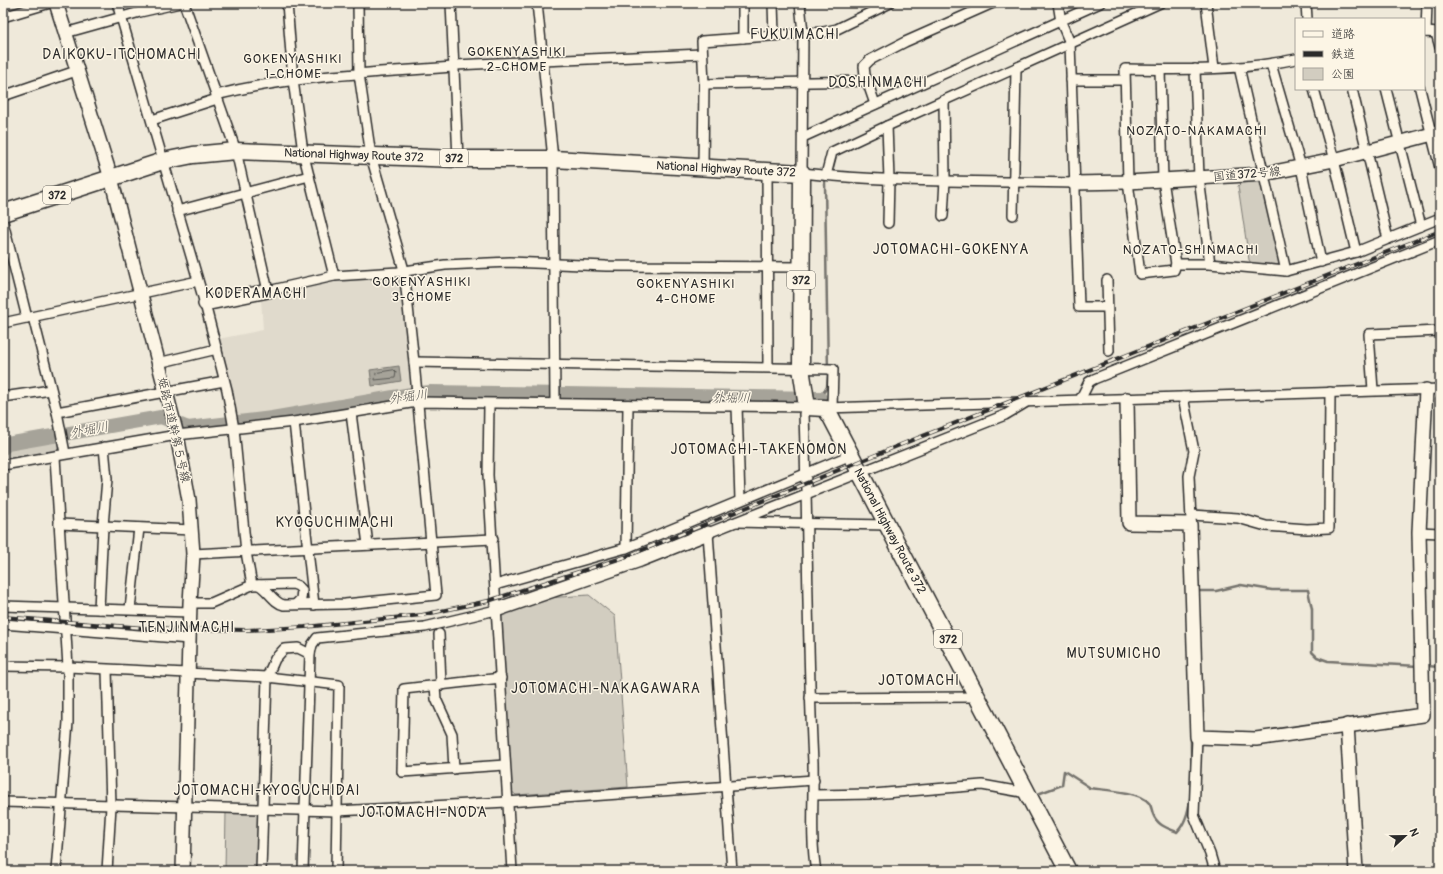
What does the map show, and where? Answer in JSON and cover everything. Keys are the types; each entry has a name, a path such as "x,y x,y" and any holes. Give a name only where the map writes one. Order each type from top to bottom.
{"highway":[{"name":"National Highway Route 372","path":"3,212 163,161 193,155 236,151 304,152 458,159 553,160 802,173 801,368 805,398"},
{"path":"805,398 829,408"},
{"name":"National Highway Route 372","path":"829,408 860,473 978,696 1068,871"}],"street":[{"path":"3,17 50,3"},
{"name":"姫路市道幹第５号線","path":"56,3 76,71 111,178 177,435 185,478 192,530 193,554 189,639 183,871"},
{"path":"117,3 217,349 234,429 246,552 255,585"},
{"path":"65,33 121,17 180,3"},
{"path":"184,3 236,151 268,291"},
{"path":"287,3 294,80 304,152 334,276"},
{"path":"255,585 266,590 279,604 345,604 436,595 404,270 371,156 359,74 358,3"},
{"path":"451,3 458,159"},
{"path":"537,3 553,160 555,402"},
{"path":"743,3 743,38"},
{"path":"773,3 774,35"},
{"path":"800,3 803,33 802,173 826,176 889,179 1074,183"},
{"path":"703,167 704,84 702,40 824,32 837,29 890,3"},
{"path":"875,104 865,75 864,66 870,60 993,3"},
{"path":"1058,3 1061,22 1070,43 1078,307 1107,306"},
{"path":"826,176 829,156 832,152 1160,3"},
{"path":"1206,3 1214,68"},
{"path":"1306,3 1307,18"},
{"path":"1427,3 1425,32 1438,33 1440,47"},
{"path":"803,137 1061,22 1095,4"},
{"path":"152,120 252,86 294,80 455,66 702,54"},
{"path":"1160,70 1164,180 1176,264 1174,270 1140,274 1128,182 1124,80 1125,69 1160,70 1240,67 1271,64 1295,58"},
{"path":"1271,64 1301,167 1321,262"},
{"path":"1240,67 1286,271"},
{"path":"1013,215 1016,69"},
{"path":"1195,69 1199,178 1210,264"},
{"path":"3,96 76,71"},
{"path":"1071,80 1124,80"},
{"path":"704,84 868,81"},
{"path":"1314,90 1334,160 1356,252"},
{"path":"1352,90 1388,239"},
{"path":"1386,90 1421,226"},
{"path":"1420,90 1436,133 1440,168"},
{"path":"943,216 946,180 944,101"},
{"path":"887,126 889,179 888,223"},
{"name":"国道372号線","path":"1074,183 1128,182 1264,174 1334,160 1436,133"},
{"path":"767,171 766,266 768,367"},
{"path":"177,211 309,176"},
{"path":"1176,264 1210,264 1286,271 1356,252 1440,218"},
{"path":"3,222 57,412 65,453"},
{"path":"1080,400 1089,382 1094,379 1440,240"},
{"path":"205,304 334,276 452,264 510,262 606,266 801,267"},
{"path":"1107,280 1110,351"},
{"path":"3,323 140,292 198,281"},
{"path":"1373,390 1369,334 1440,332"},
{"path":"158,363 217,349"},
{"path":"414,362 829,369 829,408 1440,389"},
{"path":"57,412 224,381"},
{"path":"3,398 51,390"},
{"path":"1197,737 1256,739 1423,715 1419,532 1426,390"},
{"path":"1127,399 1129,523 1238,518 1266,526 1307,529 1329,528 1330,392"},
{"path":"1183,397 1194,451 1189,476 1197,737 1194,815 1210,854 1215,871"},
{"path":"3,465 55,457 65,453 177,435 294,422 417,402 489,404 555,402 628,405 737,406 805,398 804,414 808,524 810,698 814,780 813,858 816,871"},
{"path":"302,871 308,682 310,654 312,645 317,638 425,627 496,610 640,560 708,533 731,522 860,473 1005,415 1025,403"},
{"path":"489,404 488,475 512,871"},
{"path":"626,548 628,405"},
{"path":"737,406 740,500"},
{"path":"351,413 368,545"},
{"path":"294,422 309,548 314,605"},
{"path":"99,609 107,479 104,447"},
{"path":"495,585 626,548 851,455"},
{"path":"55,457 64,631 68,667 68,722 56,871"},
{"path":"731,522 887,525"},
{"path":"59,524 192,530"},
{"path":"130,609 139,528"},
{"path":"1419,532 1440,533"},
{"path":"708,533 724,786 732,871"},
{"path":"193,554 493,539"},
{"path":"3,606 99,609 190,608 211,603 255,585 291,584 298,586 302,590 302,597 296,604"},
{"path":"3,624 64,631 189,639"},
{"path":"439,634 438,685 436,699 452,734 454,769"},
{"path":"261,871 267,677 275,659 284,649 298,648 310,654"},
{"path":"3,666 68,667 267,677 339,684 336,871"},
{"path":"107,670 111,806 108,871"},
{"path":"501,678 404,689 402,772 505,765"},
{"path":"810,698 978,696"},
{"path":"1347,725 1356,871"},
{"path":"3,802 337,811 507,802 814,780"},
{"path":"814,795 873,794 982,785 1027,792"}],"shaded area":[{"path":"400,275 412,391 238,421 218,339 263,330 261,299 263,295 333,280"}],"green space":[{"path":"1260,181 1264,184 1280,265 1251,263 1249,260 1238,186 1241,183"},
{"path":"57,432 59,446 55,453 3,462 3,442"},
{"path":"589,595 615,616 628,787 516,795 511,791 498,612 546,598"},
{"path":"226,811 254,812 258,815 256,871 225,871"}],"water":[{"path":"399,366 401,381 372,386 370,370"}],"waterway":[{"path":"820,398 827,387 828,374 825,182"},
{"name":"外堀川","path":"3,448 7,444 161,417 188,428 272,418 430,392 820,398"},
{"path":"1196,591 1216,591 1241,585 1272,590 1308,590 1312,609 1312,652 1317,657 1328,661 1418,666"},
{"path":"1427,666 1440,667"},
{"path":"1035,795 1062,785 1064,771 1089,788 1112,790 1138,796 1144,799 1150,804 1157,821 1163,826 1177,832 1183,823 1190,800 1191,735"}],"railway":[{"path":"3,617 145,628 247,630 305,627 422,615 488,601 625,557 905,443 1440,231"}],"district":[{"name":"FUKUIMACHI","path":"795,34"},
{"name":"DAIKOKU-ITCHOMACHI","path":"122,54"},
{"name":"GOKENYASHIKI 2-CHOME","path":"517,58"},
{"name":"GOKENYASHIKI 1-CHOME","path":"293,66"},
{"name":"DOSHINMACHI","path":"878,82"},
{"name":"NOZATO-NAKAMACHI","path":"1197,130"},
{"name":"JOTOMACHI-GOKENYA","path":"951,249"},
{"name":"NOZATO-SHINMACHI","path":"1191,249"},
{"name":"GOKENYASHIKI 3-CHOME","path":"422,288"},
{"name":"GOKENYASHIKI 4-CHOME","path":"686,290"},
{"name":"KODERAMACHI","path":"256,293"},
{"name":"JOTOMACHI-TAKENOMON","path":"759,449"},
{"name":"KYOGUCHIMACHI","path":"335,522"},
{"name":"TENJINMACHI","path":"187,627"},
{"name":"MUTSUMICHO","path":"1114,653"},
{"name":"JOTOMACHI","path":"919,680"},
{"name":"JOTOMACHI-NAKAGAWARA","path":"606,688"},
{"name":"JOTOMACHI-KYOGUCHIDAI","path":"267,790"},
{"name":"JOTOMACHI-NODA","path":"423,812"}]}
